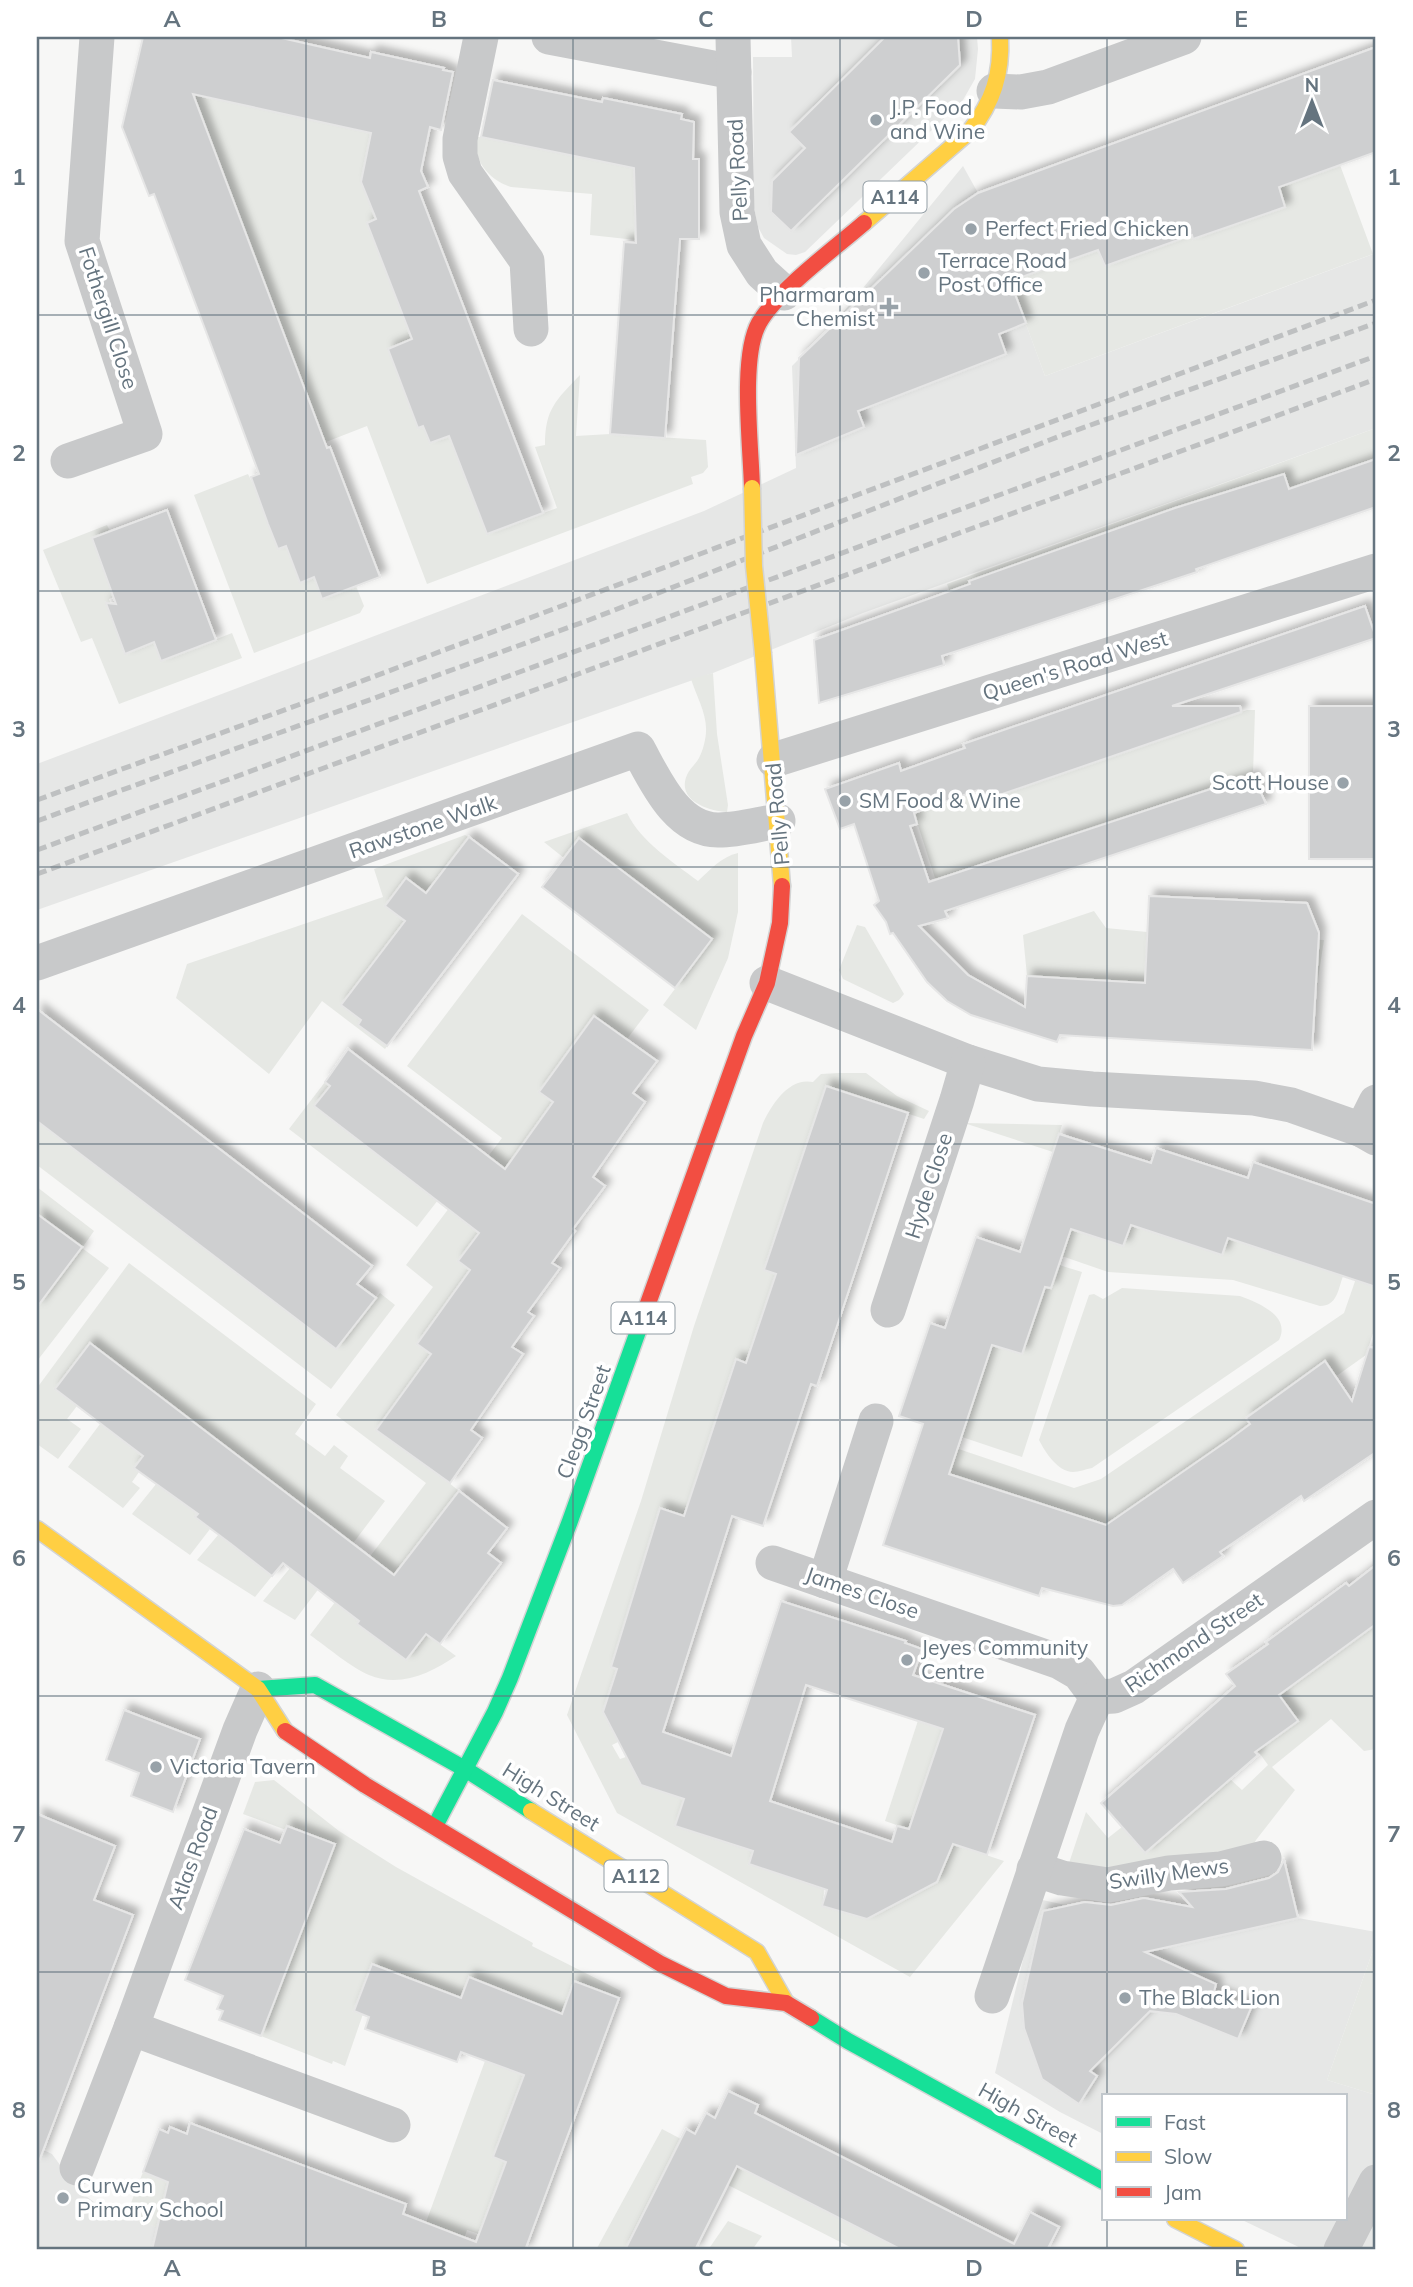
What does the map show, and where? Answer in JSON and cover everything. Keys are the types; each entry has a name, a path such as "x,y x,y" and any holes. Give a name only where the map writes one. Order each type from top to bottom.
{"main road":[{"name":"A114","path":"784,293 982,118 994,92 1002,60 1000,37"},
{"name":"Pelly Road","path":"767,983 781,911 783,876 754,566 748,361 759,320 784,293"},
{"name":"Clegg Street","path":"435,1826 510,1678 570,1521 744,1036 767,983"},
{"name":"High Street","path":"37,1529 258,1689 285,1731 365,1785 661,1964 726,1996 786,2003 848,2041 1102,2180"},
{"name":"High Street","path":"258,1689 315,1685 465,1769 757,1952 786,2003"},
{"path":"1186,2234 1236,2250"}],"street":[{"name":"Fothergill Close","path":"68,461 145,433 82,241 97,37"},
{"path":"481,37 460,139 460,156 465,173 527,261 531,329"},
{"path":"549,37 734,72"},
{"name":"Pelly Road","path":"733,37 737,212 744,245 762,273 784,293"},
{"path":"994,92 1021,92 1048,87 1184,37"},
{"name":"Queen's Road West","path":"774,760 1376,570"},
{"name":"Rawstone Walk","path":"37,963 638,749 668,799 680,814 699,826 716,830 778,821"},
{"path":"767,983 968,1062 1038,1084 1254,1098 1371,1123"},
{"name":"Hyde Close","path":"888,1310 968,1062"},
{"path":"825,1581 876,1421"},
{"name":"Richmond Street","path":"992,1996 1082,1730 1097,1697 1114,1696 1134,1687 1376,1517"},
{"name":"James Close","path":"774,1563 1060,1662 1079,1673 1097,1697"},
{"name":"Atlas Road","path":"77,2168 240,1730 258,1689"},
{"name":"Swilly Mews","path":"1034,1869 1062,1878 1108,1885 1169,1873 1221,1869 1264,1858"},
{"path":"131,2028 393,2125"},
{"path":"1341,2250 1376,2182"}],"shaded area":[{"path":"791,37 977,37 978,49 975,79 963,100 805,252 796,255 787,254 764,238 758,227 754,208 753,57 792,57"},
{"path":"1255,91 1288,183 1340,165 1373,254 1045,376 1010,281 1098,250 1105,266 1135,255 1172,179 1193,238 1256,179 1268,213 1285,207 1246,95"},
{"path":"196,95 371,133 361,182 419,191 423,201 367,223 412,339 388,349 396,370 421,415 414,418 418,428 423,426 430,443 449,436 487,534 557,508 535,447 545,445 547,422 554,406 580,375 576,436 610,434 706,440 708,467 703,473 691,477 693,484 427,584 367,426 259,468 255,464 322,439 190,122"},
{"path":"474,136 635,168 636,240 590,235 592,194 511,187 495,179 480,161"},
{"path":"963,166 978,193 1045,376 1376,253 1376,428 863,613 713,673 37,910 37,764 704,511 796,468 792,366 831,327"},
{"path":"1376,428 1376,459 1289,490 1283,474 1256,483 1242,506 1236,489 1065,547 1070,563 1045,554 1001,570 1005,584 980,577 969,581 973,595 953,601 947,584"},
{"path":"248,474 255,488 276,479 300,540 301,583 314,577 323,599 356,586 364,606 360,613 254,653 194,495"},
{"path":"107,525 110,531 92,539 103,568 133,589 109,599 113,611 144,617 115,629 125,653 154,642 161,661 232,633 242,658 119,704 92,638 81,642 43,550"},
{"path":"713,673 717,734 727,812 696,802 686,791 685,784 688,773 698,760 706,734 703,711 691,679"},
{"path":"1247,710 1255,710 1253,775 983,864 993,895 946,912 914,813 979,792 982,801"},
{"path":"627,813 649,842 698,881 721,860 738,853 738,912 728,958 696,1030 663,1005 712,939 579,838 564,858 544,842"},
{"path":"465,835 469,837 426,893 406,878 385,905 405,921 341,1004 361,1020 358,1025 369,1034 373,1029 390,1042 385,1049 322,1001 269,1074 176,998 187,964 383,897 374,869"},
{"path":"1094,911 1106,928 1324,940 1316,992 1027,976 1023,935"},
{"path":"522,914 649,1010 627,1039 594,1016 539,1092 553,1102 499,1176 512,1186 458,1261 470,1270 417,1344 431,1354 438,1474 459,1491 357,1624 406,1660 426,1634 456,1656 415,1677 381,1679 355,1667 310,1635 426,1483 336,1415 433,1287 406,1265 502,1138 407,1066"},
{"path":"857,925 865,927 904,994 899,1000 893,1003 843,979 839,970"},
{"path":"866,1073 897,1096 929,1111 924,1119 826,1086 765,1270 776,1274 746,1363 736,1360 684,1516 660,1508 611,1666 617,1669 603,1712 618,1742 612,1745 620,1759 626,1757 641,1785 684,1799 676,1826 753,1851 749,1864 824,1889 823,1906 867,1919 937,1882 953,1844 1004,1861 910,1977 617,1813 567,1715 641,1501 694,1326 763,1123 776,1100 789,1088 804,1082 813,1082 821,1074"},
{"path":"325,1082 330,1086 315,1106 438,1200 417,1227 289,1129"},
{"path":"37,1121 336,1349 380,1293 395,1305 331,1389 37,1165"},
{"path":"964,1123 1062,1125 1053,1152"},
{"path":"37,1187 94,1231 82,1248 37,1214"},
{"path":"1032,1216 1123,1246 1131,1225 1222,1255 1228,1238 1343,1276 1333,1300 1320,1306 1233,1280 1108,1272 1024,1243"},
{"path":"1376,1221 1376,1324 1366,1355 1335,1377 1324,1362 1246,1417 1251,1425 1105,1526 911,1463 920,1436 1074,1488 1101,1479 1344,1313"},
{"path":"82,1248 109,1268 37,1361 37,1307"},
{"path":"129,1263 316,1404 295,1434 325,1456 334,1445 348,1456 340,1468 385,1501 295,1620 263,1601 290,1568 310,1584 346,1538 90,1343 55,1389 77,1406 67,1419 81,1429 58,1459 37,1444 37,1388"},
{"path":"1059,1265 1082,1272 1022,1457 962,1437 992,1345 1022,1354 1045,1286 1051,1288"},
{"path":"1122,1288 1240,1296 1256,1302 1277,1317 1282,1332 1279,1340 1092,1468 1067,1471 1053,1460 1039,1440 1089,1295 1094,1294 1103,1299"},
{"path":"100,1424 143,1456 134,1467 139,1472 132,1482 140,1488 123,1508 68,1467"},
{"path":"165,1473 205,1504 195,1517 210,1529 190,1555 132,1514"},
{"path":"229,1522 258,1565 272,1576 255,1597 197,1560"},
{"path":"1376,1602 1376,1624 1365,1608"},
{"path":"1376,1624 1376,1749 1364,1751 1331,1719 1272,1767 1295,1790 1253,1846 1107,1875 1068,1866 1086,1812 1108,1838 1122,1827 1144,1852 1230,1779 1242,1790 1268,1765 1258,1751 1298,1721 1279,1694"},
{"path":"931,1681 956,1690 908,1829 885,1821"},
{"path":"274,1780 339,1831 396,1867 533,1943 532,1946 621,1991 619,1998 574,1981 520,2126 506,2121 493,2157 506,2162 479,2234 467,2230 460,2250 405,2250 416,2222 425,2225 485,2061 469,1978 461,1998 372,1964 354,2010 363,2014 345,2066 333,2061 332,2064 261,2036 335,1844 288,1826 286,1830 243,1814 255,1782"},
{"path":"1038,1899 1111,1915 1254,1928 1298,1918 1376,1932 1376,1942 1327,2080 1376,2095 1376,2250 1305,2250 1242,2220 1346,2220 1346,2094 1102,2094 1102,2133 995,2073"},
{"path":"1376,1942 1376,2095 1327,2080"},
{"path":"662,2129 681,2139 625,2250 596,2250"},
{"name":"Curwen Primary School","path":"37,2147 52,2154 79,2191 98,2205 218,2250 37,2250"},
{"path":"737,2166 902,2250 856,2250 728,2185"},
{"path":"143,2172 350,2250 218,2250 126,2216"},
{"path":"728,2221 762,2236 752,2250 708,2250"}],"building":[{"path":"143,37 277,37 370,58 371,52 453,72 441,130 430,127 421,171 428,187 419,191 543,513 487,534 449,436 430,443 423,426 418,428 388,349 412,339 367,223 376,219 361,182 371,133 193,94 327,448 330,447 380,577 322,599 314,577 300,583 286,546 278,549 268,524 251,477 259,474 154,194 149,196 122,127"},
{"path":"885,37 958,37 960,65 791,231 771,212 772,181 805,148 789,132"},
{"path":"1376,47 1376,152 1279,187 1285,207 1193,239 1192,235 1105,266 1098,250 1010,281 1026,323 999,334 1006,354 858,411 864,427 796,455 799,358 954,209 978,193"},
{"path":"493,80 602,102 603,98 682,114 681,119 694,122 693,159 699,159 699,239 680,239 665,438 610,434 624,242 636,243 634,168 481,137"},
{"path":"1376,459 1376,507 1196,569 1197,572 942,656 944,665 819,703 814,640 970,584 969,581 1175,508 1284,474 1289,489"},
{"path":"167,510 216,640 161,661 154,642 125,654 106,603 116,604 92,538"},
{"path":"1365,606 1376,638 1172,706 1240,706 1241,712 982,801 978,790 914,813 917,824 910,826 929,882 1253,775 1266,804 945,911 948,918 919,926 968,975 1025,1007 1027,976 1145,983 1149,896 1307,903 1319,933 1312,1050 1060,1035 1057,1042 971,1015 947,1001 927,982 893,933 890,934 886,922 874,905 879,901 854,824 840,829 825,789 899,763 901,771 965,748 963,744"},
{"name":"Scott House","path":"1309,706 1376,706 1376,859 1309,859"},
{"path":"469,837 518,874 387,1046 358,1025 361,1020 341,1005 405,921 385,906 406,878 426,893"},
{"path":"579,838 712,939 675,988 542,887"},
{"path":"37,1009 372,1266 357,1284 376,1298 336,1349 37,1121"},
{"path":"594,1016 657,1061 633,1093 645,1102 593,1177 605,1186 552,1263 560,1268 528,1312 534,1316 512,1347 523,1354 471,1430 482,1438 450,1483 376,1430 431,1354 417,1344 470,1270 458,1261 479,1233 314,1106 330,1086 325,1082 348,1049 505,1169 553,1102 539,1092"},
{"path":"826,1086 908,1113 817,1386 811,1384 763,1526 732,1516 663,1732 731,1756 781,1601 906,1641 905,1643 922,1649 913,1675 1035,1715 987,1855 953,1844 937,1882 867,1919 822,1906 827,1890 749,1864 753,1851 675,1826 684,1799 641,1785 603,1712 617,1669 611,1667 660,1508 684,1516 736,1359 746,1363 776,1274 764,1270","holes":["806,1685 943,1729 909,1829 897,1826 892,1842 770,1801"]},
{"path":"1059,1134 1151,1163 1156,1148 1248,1178 1253,1162 1376,1204 1376,1287 1228,1238 1222,1255 1131,1225 1123,1246 1071,1229 1051,1288 1045,1287 1022,1354 992,1345 949,1474 1106,1525 1230,1439 1250,1424 1246,1418 1325,1361 1352,1401 1369,1347 1376,1348 1376,1452 1304,1501 1301,1496 1220,1552 1223,1556 1183,1583 1173,1569 1122,1605 1113,1606 1042,1588 1039,1596 883,1545 923,1424 899,1416 930,1323 945,1328 976,1237 1020,1252"},
{"path":"37,1214 82,1247 37,1307"},
{"path":"90,1343 394,1575 459,1491 507,1528 488,1553 501,1563 440,1644 426,1634 406,1660 283,1563 272,1576 195,1517 198,1514 134,1468 143,1456 55,1389"},
{"path":"1376,1565 1376,1624 1279,1695 1298,1721 1255,1752 1258,1755 1145,1853 1101,1803 1235,1686 1226,1674 1346,1583 1349,1586"},
{"name":"Victoria Tavern","path":"124,1710 200,1739 173,1812 131,1796 139,1773 106,1760"},
{"path":"37,1814 115,1846 94,1900 133,1915 39,2161 37,2161"},
{"path":"287,1826 335,1844 261,2036 219,2020 223,2011 217,2009 223,1996 185,1980 244,1829 280,1843"},
{"name":"The Black Lion","path":"1284,1860 1298,1918 1145,1952 1216,1984 1214,1992 1251,2008 1238,2039 1176,2014 1150,2011 1090,2071 1097,2076 1079,2104 1042,2079 1024,2028 1022,2003 1043,1911 1085,1902 1111,1905 1144,1898 1192,1907 1179,1892 1226,1889 1269,1878 1278,1872"},
{"path":"372,1964 461,1998 469,1977 562,2014 574,1981 619,1998 525,2250 152,2250 168,2182 143,2172 159,2129 168,2133 170,2127 187,2134 190,2123 406,2204 403,2214 476,2242 506,2162 493,2157 524,2075 461,2052 457,2062 365,2029 369,2017 354,2011"},
{"path":"728,2091 758,2105 755,2113 1014,2244 1030,2212 1059,2227 1047,2250 902,2250 737,2166 695,2250 625,2250 686,2129 695,2134 706,2113 715,2118"}],"railway":[{"path":"37,800 298,705 1376,300"},
{"path":"37,821 589,620 1060,436 1376,323"},
{"path":"37,850 1376,356"},
{"path":"37,874 1376,379"}],"traffic: fast":[{"path":"435,1826 510,1678 646,1309"},
{"path":"258,1689 315,1685 465,1769 531,1811"},
{"path":"811,2018 1102,2180"}],"traffic: slow":[{"path":"864,223 970,131 985,109 994,87 999,63 1000,37"},
{"path":"752,488 754,566 763,654"},
{"path":"763,654 782,886"},
{"path":"37,1529 258,1689 285,1731"},
{"path":"531,1811 757,1952 786,2003"},
{"path":"1177,2220 1236,2250"}],"traffic: jam":[{"path":"752,488 748,379 753,338 759,323 779,297 864,223"},
{"path":"646,1309 744,1036 767,983 780,923 782,886"},
{"path":"285,1731 365,1785 661,1964 726,1996 786,2003 811,2018"}],"place":[{"name":"J.P. Food and Wine","path":"876,120"},
{"name":"Perfect Fried Chicken","path":"971,229"},
{"name":"Terrace Road Post Office","path":"924,273"},
{"name":"Pharmaram Chemist","path":"889,307"},
{"name":"Scott House","path":"1343,783"},
{"name":"SM Food & Wine","path":"845,801"},
{"name":"Jeyes Community Centre","path":"907,1660"},
{"name":"Victoria Tavern","path":"156,1767"},
{"name":"The Black Lion","path":"1125,1998"},
{"name":"Curwen Primary School","path":"63,2198"}]}
